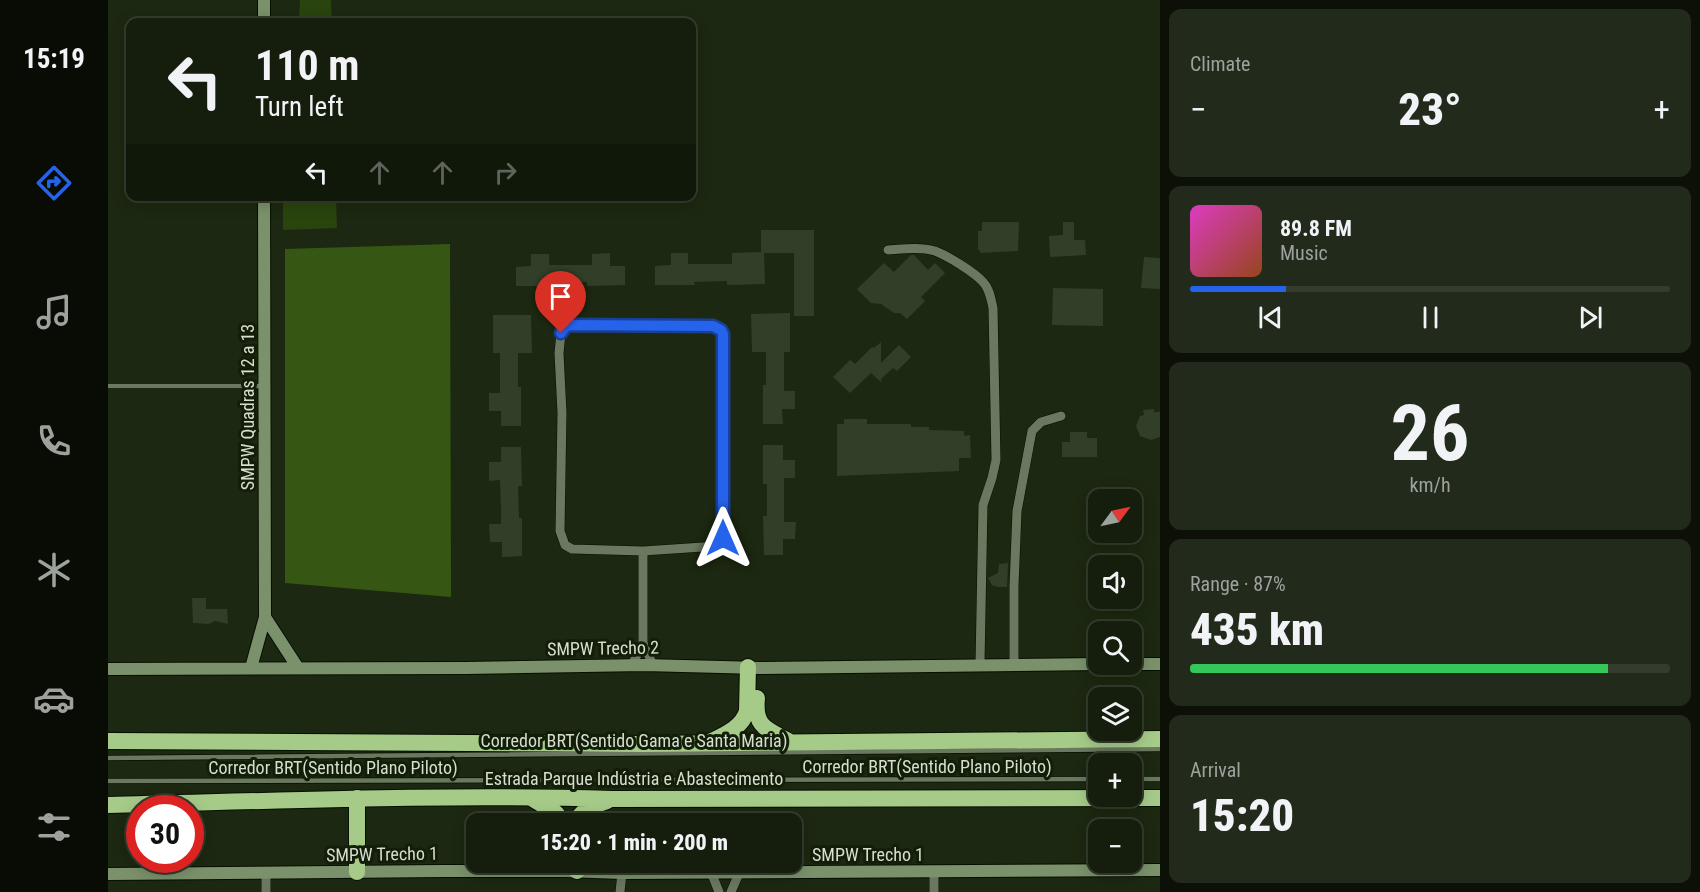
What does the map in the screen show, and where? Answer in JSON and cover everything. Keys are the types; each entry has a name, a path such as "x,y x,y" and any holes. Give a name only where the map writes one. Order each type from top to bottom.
{"highway":[{"path":"754,667 757,718 769,730 791,742"},
{"path":"707,743 733,729 745,718 754,667"},
{"name":"Estrada Parque Indústria e Abastecimento","path":"108,741 707,743 1160,740"},
{"path":"528,796 556,813"},
{"name":"Estrada Parque Indústria e Abastecimento","path":"108,805 528,796 613,799 1160,798"},
{"path":"357,798 357,872"},
{"path":"581,813 613,799"}],"street":[{"path":"264,0 264,18"},
{"name":"SMPW Quadras 12 a 13","path":"250,668 265,617 264,201"},
{"path":"888,250 911,248 935,251 983,282 990,293 993,308 996,460 983,505 980,664"},
{"path":"567,326 713,326 721,330 723,334 723,538 718,546 713,548 643,551 572,549 562,540 560,531 562,413 559,353 561,333 567,326"},
{"path":"1014,664 1017,511 1032,431 1041,422 1061,416"},
{"path":"643,551 643,643 653,665"},
{"path":"265,617 298,668"},
{"path":"632,665 643,643"},
{"name":"SMPW Trecho 2","path":"108,669 1088,664"},
{"path":"1142,664 1160,664"},
{"name":"SMPW Trecho 1","path":"108,874 466,869"},
{"name":"SMPW Trecho 1","path":"802,871 1160,870"},
{"path":"934,872 934,892"},
{"path":"266,873 266,892"},
{"path":"620,892 621,873"},
{"path":"711,873 719,892"},
{"path":"731,892 739,873"}],"lane":[{"path":"108,386 241,384 265,386"},
{"name":"Corredor BRT(Sentido Gama e Santa Maria)","path":"108,758 1160,749"},
{"path":"1142,779 1160,778"},
{"name":"Corredor BRT(Sentido Plano Piloto)","path":"108,781 1088,779"}],"green space":[{"path":"300,0 331,0 332,18 299,18"},
{"path":"283,201 336,201 337,228 283,230"},
{"path":"450,244 451,597 285,583 285,249"}],"building":[{"path":"982,222 1019,222 1018,251 980,253 978,231 982,231"},
{"path":"1063,222 1074,222 1074,240 1085,240 1086,255 1050,257 1049,236 1063,235"},
{"path":"761,230 814,230 814,316 794,316 794,253 764,253 765,284 727,285 727,281 694,282 695,285 655,285 655,266 671,265 671,253 688,253 688,264 732,264 732,253 761,252"},
{"path":"610,253 610,266 625,266 625,285 587,286 587,282 555,283 555,286 516,286 516,267 531,266 531,254 549,254 549,265 592,265 592,254"},
{"path":"911,255 914,255 928,270 935,263 945,273 921,297 925,301 907,319 881,304 871,303 857,289 884,263 894,272"},
{"path":"1144,257 1160,258 1160,289 1141,288"},
{"path":"1053,288 1103,289 1103,326 1052,325"},
{"path":"790,313 790,352 784,352 784,391 795,391 795,409 782,409 783,424 763,424 766,352 752,352 751,314"},
{"path":"493,315 531,315 532,353 518,353 521,426 501,426 501,411 489,411 489,393 500,393 500,353 493,353"},
{"path":"881,342 881,363 899,345 911,357 897,371 893,368 881,379 882,383 871,373 850,393 833,377 850,360 855,364 872,347 874,348"},
{"path":"1154,409 1154,412 1160,412 1160,437 1151,440 1140,436 1136,426 1140,416 1144,415 1143,410"},
{"path":"844,419 867,419 867,424 911,424 911,427 929,427 929,430 964,431 964,436 970,435 971,458 959,458 959,471 837,476 837,424 844,424"},
{"path":"1070,432 1087,432 1087,438 1097,438 1097,457 1062,457 1062,442 1070,442"},
{"path":"763,445 783,445 783,460 795,460 795,478 784,478 784,522 796,522 795,539 783,539 783,555 764,555 763,516 767,516 767,484 763,484"},
{"path":"501,447 521,447 522,486 518,486 519,518 522,518 522,556 502,557 502,542 490,542 489,524 501,524 501,510 500,480 489,481 489,462 501,462"},
{"path":"1008,563 1007,587 992,585 988,578 998,573 999,564"},
{"path":"192,598 206,598 206,609 227,609 228,624 215,621 209,624 193,623"}],"route":[{"path":"561,333 565,327 570,325 713,326 721,330 723,334 723,538"}]}
